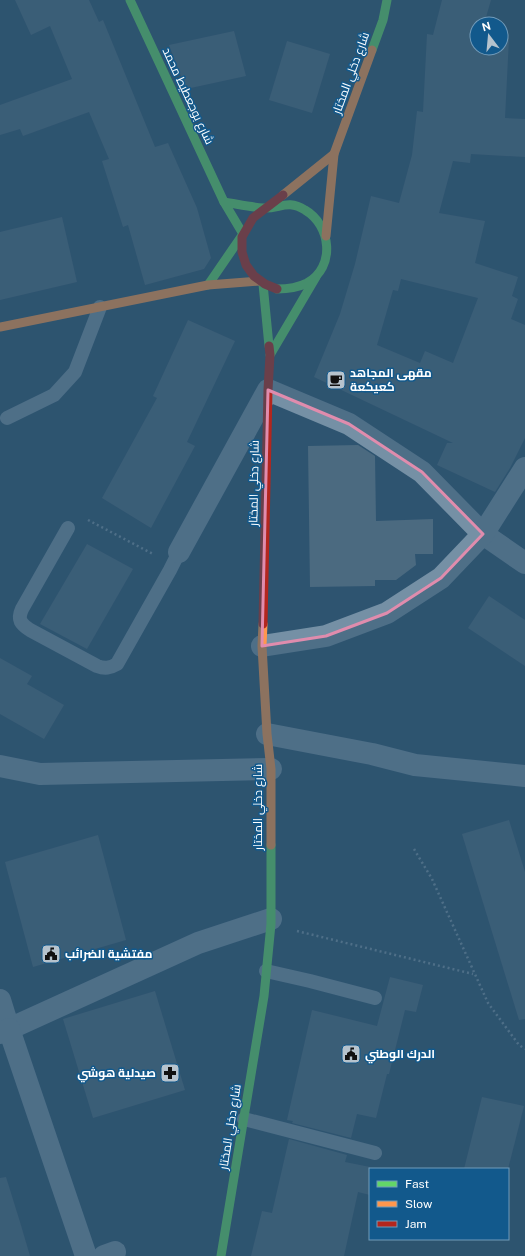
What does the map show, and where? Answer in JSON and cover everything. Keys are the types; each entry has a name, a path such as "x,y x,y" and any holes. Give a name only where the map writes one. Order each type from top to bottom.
{"main road":[{"name":"شارع بوجعطيط محمد","path":"130,0 224,202 243,234"},
{"name":"شارع دخلي المختار","path":"326,236 334,154 383,20 387,0"},
{"path":"208,286 249,223 257,214 267,208 334,154"},
{"path":"224,202 267,208 288,204 298,206 308,211 319,222 326,236 326,253 320,270 270,355"},
{"path":"243,234 242,249 244,262 252,275 261,282 278,289 294,288 309,281 320,270"},
{"path":"0,327 208,286 261,282"},
{"name":"شارع دخلي المختار","path":"221,1256 264,996 271,922 270,769 262,646 270,355 261,282"}],"street":[{"path":"176,559 268,390 349,424 422,472 483,534 525,563"},
{"path":"262,646 326,636 386,613 441,578 483,534 525,468"},
{"path":"267,734 372,754 415,766 525,776"},
{"path":"0,766 40,774 270,769"},
{"path":"5,1031 192,945 271,922"},
{"path":"0,1000 5,1031 86,1256"}],"lane":[{"path":"7,418 54,395 75,372 100,307"},
{"path":"68,528 19,614 19,619 20,623 30,630 97,666 104,668 117,664 176,559"},
{"path":"266,971 375,998"},
{"path":"244,1119 375,1153"}],"path":[{"path":"87,519 176,559"},
{"path":"414,849 432,879 488,1003 519,1045 525,1049"},
{"path":"271,922 474,974"}],"highlighted area":[{"path":"268,390 349,424 422,472 483,534 441,578 387,613 326,636 262,646"}],"building":[{"path":"15,0 89,0 99,22 103,20 155,147 168,143 197,208 211,258 204,269 145,285 128,225 123,227 102,161 109,159 89,112 23,136 20,129 0,135 0,105 72,79 50,26 31,35"},
{"path":"442,0 491,0 486,16 469,16 469,56 508,56 505,118 525,119 525,157 471,154 470,163 453,161 439,213 485,221 475,263 518,277 512,296 518,299 511,319 525,325 525,438 510,468 495,492 437,465 447,443 453,443 314,377 340,314 355,264 371,196 399,203 412,155 417,111 423,112 427,34 433,35","holes":["401,279 478,298 453,363 425,351 420,363 377,345 393,290 398,291"]},
{"path":"234,31 246,76 186,89 169,45"},
{"path":"287,41 330,54 312,113 269,100"},
{"path":"62,217 77,282 0,300 0,232"},
{"path":"188,320 235,341 187,442 195,446 151,528 102,498 157,398 153,396"},
{"path":"358,445 375,456 376,521 433,519 433,554 415,554 416,565 396,580 375,580 375,586 310,587 308,446"},
{"path":"87,544 133,569 87,649 40,624"},
{"path":"489,596 525,620 525,666 468,628"},
{"path":"0,658 32,676 27,684 64,705 44,739 0,714"},
{"path":"509,820 525,872 525,1019 519,1020 462,834"},
{"path":"98,835 126,940 33,967 5,862"},
{"path":"390,977 423,985 416,1012 405,1010 376,1118 357,1114 351,1138 292,1123 293,1121 287,1120 312,1010 377,1026"},
{"path":"155,991 185,1090 93,1118 63,1019"},
{"path":"482,1097 524,1106 508,1168 464,1168"},
{"path":"289,1139 347,1155 345,1162 370,1167 369,1195 358,1192 344,1256 251,1256 262,1211 272,1213"},
{"path":"6,1177 30,1256 0,1256 0,1178"}],"traffic: fast":[{"path":"130,0 224,202 243,234 208,285"},
{"path":"372,50 383,20 387,0"},
{"path":"224,202 263,208 293,205 305,210 314,217 320,225 325,235 327,246 323,267 316,276 307,283 292,288 277,289"},
{"path":"270,355 316,277"},
{"path":"263,284 269,346"},
{"path":"221,1256 264,996 271,924 271,845"}],"traffic: slow":[{"path":"326,236 334,154 372,50"},
{"path":"283,195 334,154"},
{"path":"0,327 208,285 259,281"},
{"path":"263,624 262,646 267,734 271,769 271,845"}],"traffic: jam":[{"path":"277,289 265,284 254,276 246,265 242,252 242,237 253,218 283,195"},
{"path":"263,624 269,346"}],"place":[{"name":"مقهى المجاهد كعيكعة","path":"336,380"},
{"name":"مفتشية الضرائب","path":"51,954"},
{"name":"الدرك الوطني","path":"351,1054"},
{"name":"صيدلية هوشي","path":"170,1073"}]}
